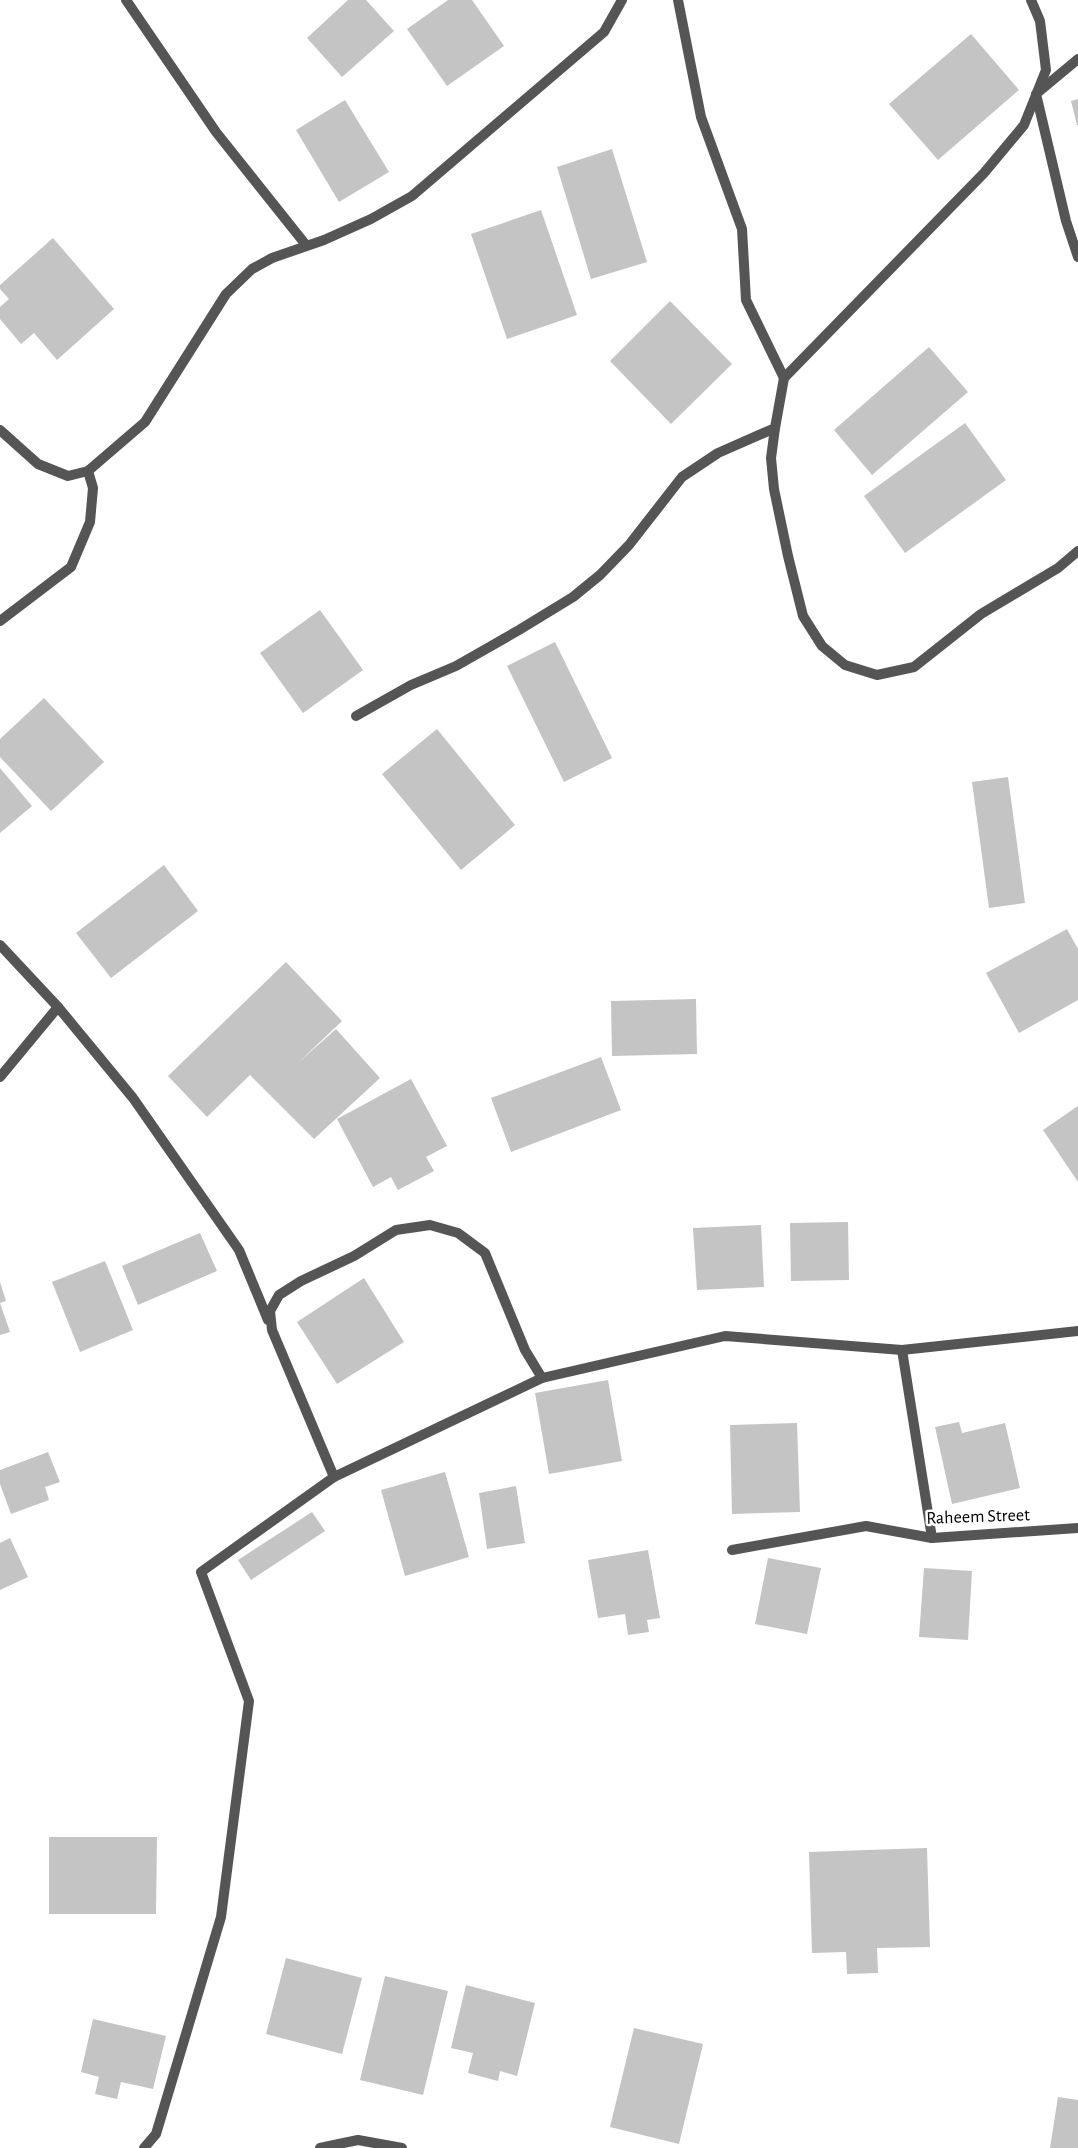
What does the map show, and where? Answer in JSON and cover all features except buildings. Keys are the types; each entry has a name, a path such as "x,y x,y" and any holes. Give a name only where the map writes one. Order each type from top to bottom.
{"street":[{"path":"126,0 216,132 306,245"},
{"path":"678,0 701,117 742,229 746,300 784,378"},
{"path":"1030,0 1040,21 1046,70 1024,125 984,173 784,378 774,428 771,458 774,489 803,616 822,646 845,665 877,675 914,667 981,614 1058,568 1078,551"},
{"path":"0,430 38,464 68,476 88,471 145,422 226,294 252,269 272,258 324,240 371,219 412,196 604,32 620,1"},
{"path":"1036,94 1078,59"},
{"path":"1036,94 1066,221 1078,257"},
{"path":"356,716 411,685 456,666 573,596 600,575 630,545 682,477 718,453 774,428"},
{"path":"0,621 71,567 90,522 93,488 88,471"},
{"path":"0,945 58,1007 133,1098 239,1250 334,1477"},
{"path":"0,1077 58,1007"},
{"path":"272,1330 270,1311 279,1295 300,1281 354,1256 396,1230 430,1225 458,1233 485,1253 525,1350 542,1378"},
{"path":"144,2148 156,2134 221,1917 249,1701 201,1572 334,1477 542,1378 725,1336 902,1350 1078,1330"},
{"path":"902,1350 932,1538"},
{"name":"Raheem Street","path":"732,1550 866,1526 932,1538 1078,1528"},
{"path":"320,2148 358,2140 402,2148"}]}
